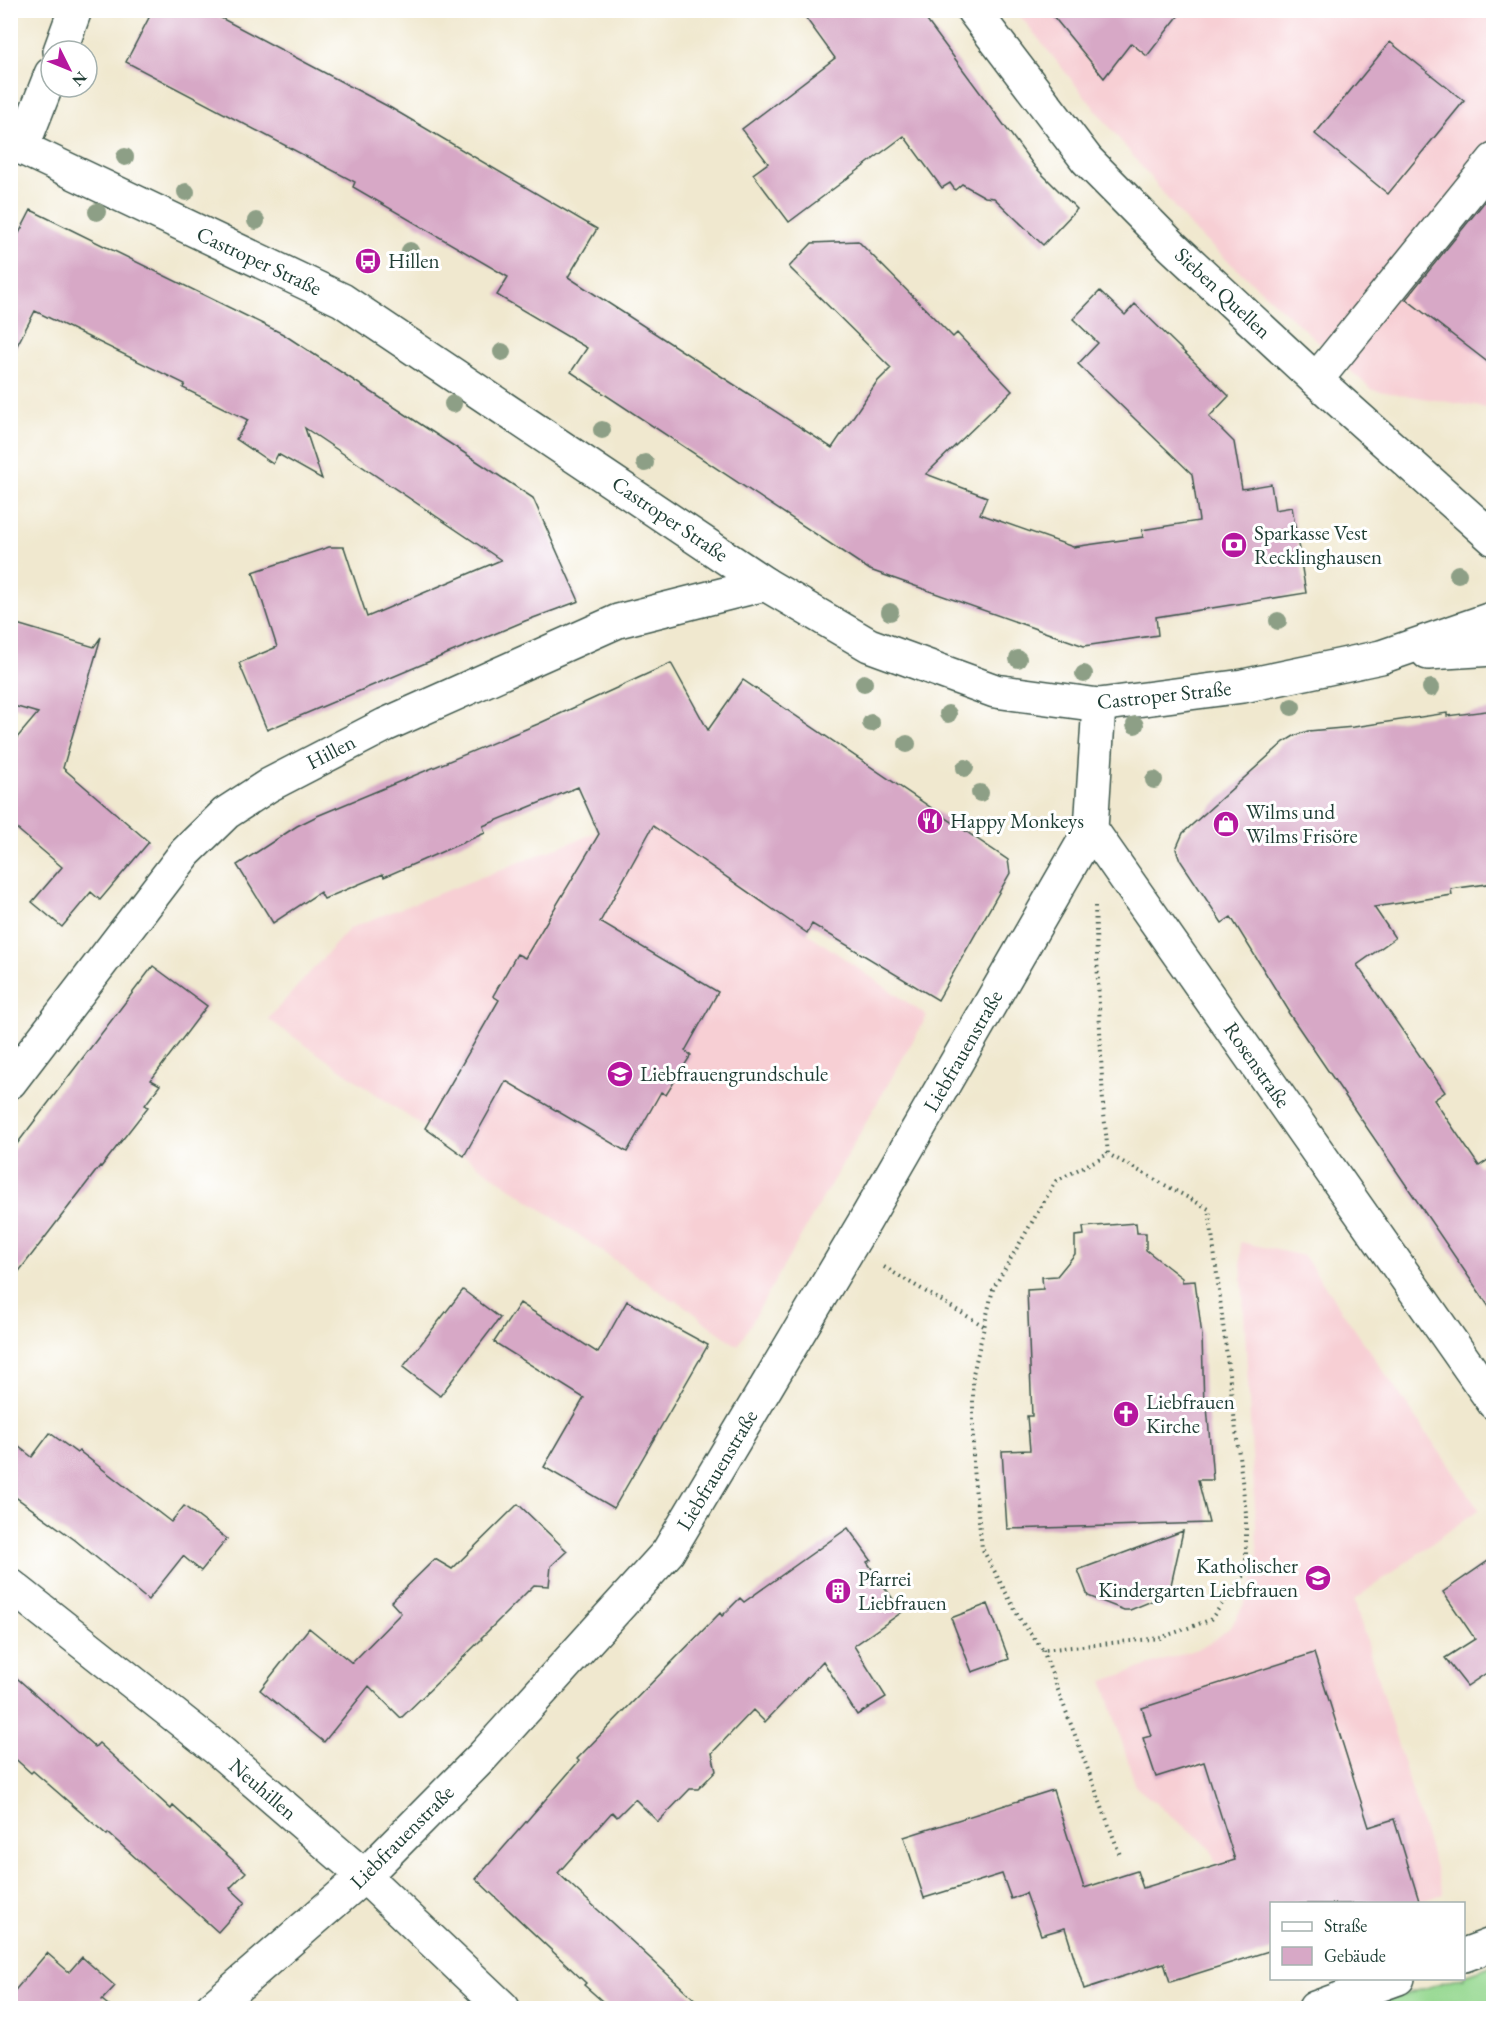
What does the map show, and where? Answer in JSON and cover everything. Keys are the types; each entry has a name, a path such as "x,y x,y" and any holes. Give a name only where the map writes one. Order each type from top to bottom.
{"street":[{"path":"64,39 75,10"},
{"name":"Sieben Quellen","path":"984,14 1087,160 1173,247 1316,380 1494,539"},
{"path":"16,146 39,99"},
{"name":"Castroper Straße","path":"16,146 342,300 765,584 869,645 995,691 1099,705 1244,686 1381,657 1494,618"},
{"path":"1316,380 1494,160"},
{"name":"Hillen","path":"10,1082 186,852 226,813 269,785 385,725 618,621 765,584"},
{"name":"Castroper Straße","path":"1381,657 1494,649"},
{"path":"1091,829 1099,705"},
{"name":"Liebfrauenstraße","path":"212,2008 364,1876 482,1757 668,1552 1091,829"},
{"name":"Rosenstraße","path":"1091,829 1494,1403"},
{"name":"Neuhillen","path":"10,1585 217,1749 364,1876 503,2008"},
{"path":"1465,1955 1494,1944"},
{"path":"1315,2008 1392,1980"}],"path":[{"path":"1097,951 1103,1104 1108,1154"},
{"path":"1108,1154 1056,1181 993,1290 974,1374 973,1469 982,1548 1021,1621 1043,1650 1120,1855"},
{"path":"1043,1650 1160,1638 1210,1620 1246,1573 1246,1513 1209,1209 1108,1154"},
{"path":"849,1246 984,1326"}],"shaded area":[{"path":"1016,11 1493,11 1493,409 1372,390 1191,228"},
{"name":"Liebfrauengrundschule","path":"639,816 927,1016 738,1346 676,1300 675,1302 268,1019 350,928"},
{"name":"Katholischer Kindergarten Liebfrauen","path":"1240,1242 1304,1256 1479,1509 1354,1600 1443,1894 1414,1902 1284,1844 1217,1866 1210,1848 1136,1787 1103,1681 1203,1647 1231,1627 1249,1595 1258,1561"}],"green space":[{"path":"1493,1965 1493,2008 1378,2008 1382,2002 1450,1980 1465,1980 1465,1975"}],"building":[{"path":"153,10 206,10 391,108 597,229 568,277 832,448 876,383 891,368 789,267 812,243 858,241 953,337 957,333 1012,391 926,474 987,497 980,514 1073,547 1143,537 1142,530 1199,521 1192,474 1078,364 1098,343 1073,319 1100,291 1125,315 1135,304 1229,396 1209,417 1234,442 1242,489 1271,484 1275,510 1292,507 1306,593 1156,617 1158,635 1084,646 870,570 571,372 587,348 497,295 508,277 353,187 355,182 126,62"},
{"path":"800,10 919,10 1035,167 1077,209 1043,245 994,198 985,197 962,184 955,190 950,183 942,188 904,136 789,222 753,174 768,163 742,129 835,58"},
{"path":"1048,10 1183,10 1147,56 1131,43 1104,78"},
{"path":"1390,42 1464,101 1388,194 1315,134"},
{"path":"1494,190 1494,367 1406,299"},
{"path":"31,210 283,334 533,498 579,601 525,621 267,730 239,663 277,647 253,572 329,547 344,547 367,617 501,560 305,428 322,479 278,454 273,464 236,439 248,420 183,388 185,384 35,311 10,359 10,251"},
{"path":"10,622 94,647 101,637 63,768 149,842 100,900 91,892 62,927 32,902 62,867 10,823 10,746 38,713 10,705"},
{"path":"671,663 708,730 743,680 1008,860 1010,873 938,1000 812,924 807,933 653,826 600,922 718,992 685,1051 691,1055 666,1095 661,1092 627,1152 506,1081 464,1156 425,1128 499,1000 493,996 517,954 525,958 599,834 578,787 483,826 485,833 384,877 383,874 324,899 320,892 273,923 237,865 297,826 317,816 538,724"},
{"path":"1494,710 1494,883 1451,889 1452,895 1374,907 1395,938 1357,965 1445,1092 1434,1100 1479,1166 1494,1156 1494,1314 1288,1012 1231,917 1222,923 1180,860 1176,849 1183,833 1284,742 1294,736 1308,731 1354,727 1447,713 1447,716"},
{"path":"153,966 207,1006 151,1080 160,1085 145,1105 148,1107 10,1283 10,1153"},
{"name":"Liebfrauen Kirche","path":"1136,1223 1137,1233 1146,1233 1146,1250 1182,1278 1182,1282 1195,1281 1202,1336 1204,1406 1207,1406 1213,1480 1198,1480 1209,1523 1007,1529 1002,1451 1030,1450 1027,1416 1032,1416 1027,1290 1043,1289 1042,1277 1057,1276 1075,1254 1075,1236 1084,1235 1083,1227"},
{"path":"463,1290 500,1318 440,1396 403,1367"},
{"path":"627,1301 708,1345 614,1508 544,1467 584,1398 494,1342 520,1303 598,1353"},
{"path":"50,1433 77,1453 79,1451 171,1522 184,1506 227,1539 201,1571 183,1556 148,1600 75,1540 10,1493 10,1440 32,1457"},
{"path":"518,1504 567,1551 551,1566 549,1586 534,1585 401,1718 369,1686 324,1742 260,1690 309,1628 352,1663 401,1613 391,1602 435,1559 452,1569"},
{"path":"848,1528 871,1560 867,1562 902,1612 854,1646 886,1697 857,1715 823,1661 765,1722 753,1710 712,1753 716,1771 698,1789 690,1789 658,1822 635,1799 617,1817 612,1812 558,1873 704,2008 610,2008 476,1879 579,1761 577,1759 720,1613 722,1616 740,1598 744,1602"},
{"path":"1183,1531 1169,1594 1130,1610 1124,1610 1088,1596 1078,1570"},
{"path":"1494,1557 1494,1668 1467,1686 1445,1658 1475,1639 1443,1592"},
{"path":"988,1604 1009,1659 972,1672 951,1618"},
{"path":"1314,1653 1369,1827 1394,1819 1419,1902 1270,1902 1270,1951 1170,1982 1164,1963 1084,1989 1065,1928 1041,1935 1026,1893 1011,1899 1002,1874 924,1898 904,1837 1053,1790 1084,1888 1137,1871 1143,1888 1235,1860 1204,1762 1156,1777 1143,1738 1151,1736 1142,1708"},
{"path":"10,1672 95,1747 99,1743 171,1809 173,1806 246,1872 230,1888 245,1902 218,1932 108,1833 107,1835 10,1754"},
{"path":"47,1953 69,1972 82,1957 115,1986 102,2000 112,2008 10,2008 10,1996"}],"place":[{"name":"Hillen","path":"368,261"},
{"name":"Sparkasse Vest Recklinghausen","path":"1234,545"},
{"name":"Happy Monkeys","path":"930,821"},
{"name":"Wilms und Wilms Frisöre","path":"1226,824"},
{"name":"Liebfrauengrundschule","path":"620,1074"},
{"name":"Liebfrauen Kirche","path":"1126,1414"},
{"name":"Katholischer Kindergarten Liebfrauen","path":"1318,1578"},
{"name":"Pfarrei Liebfrauen","path":"838,1591"}]}
